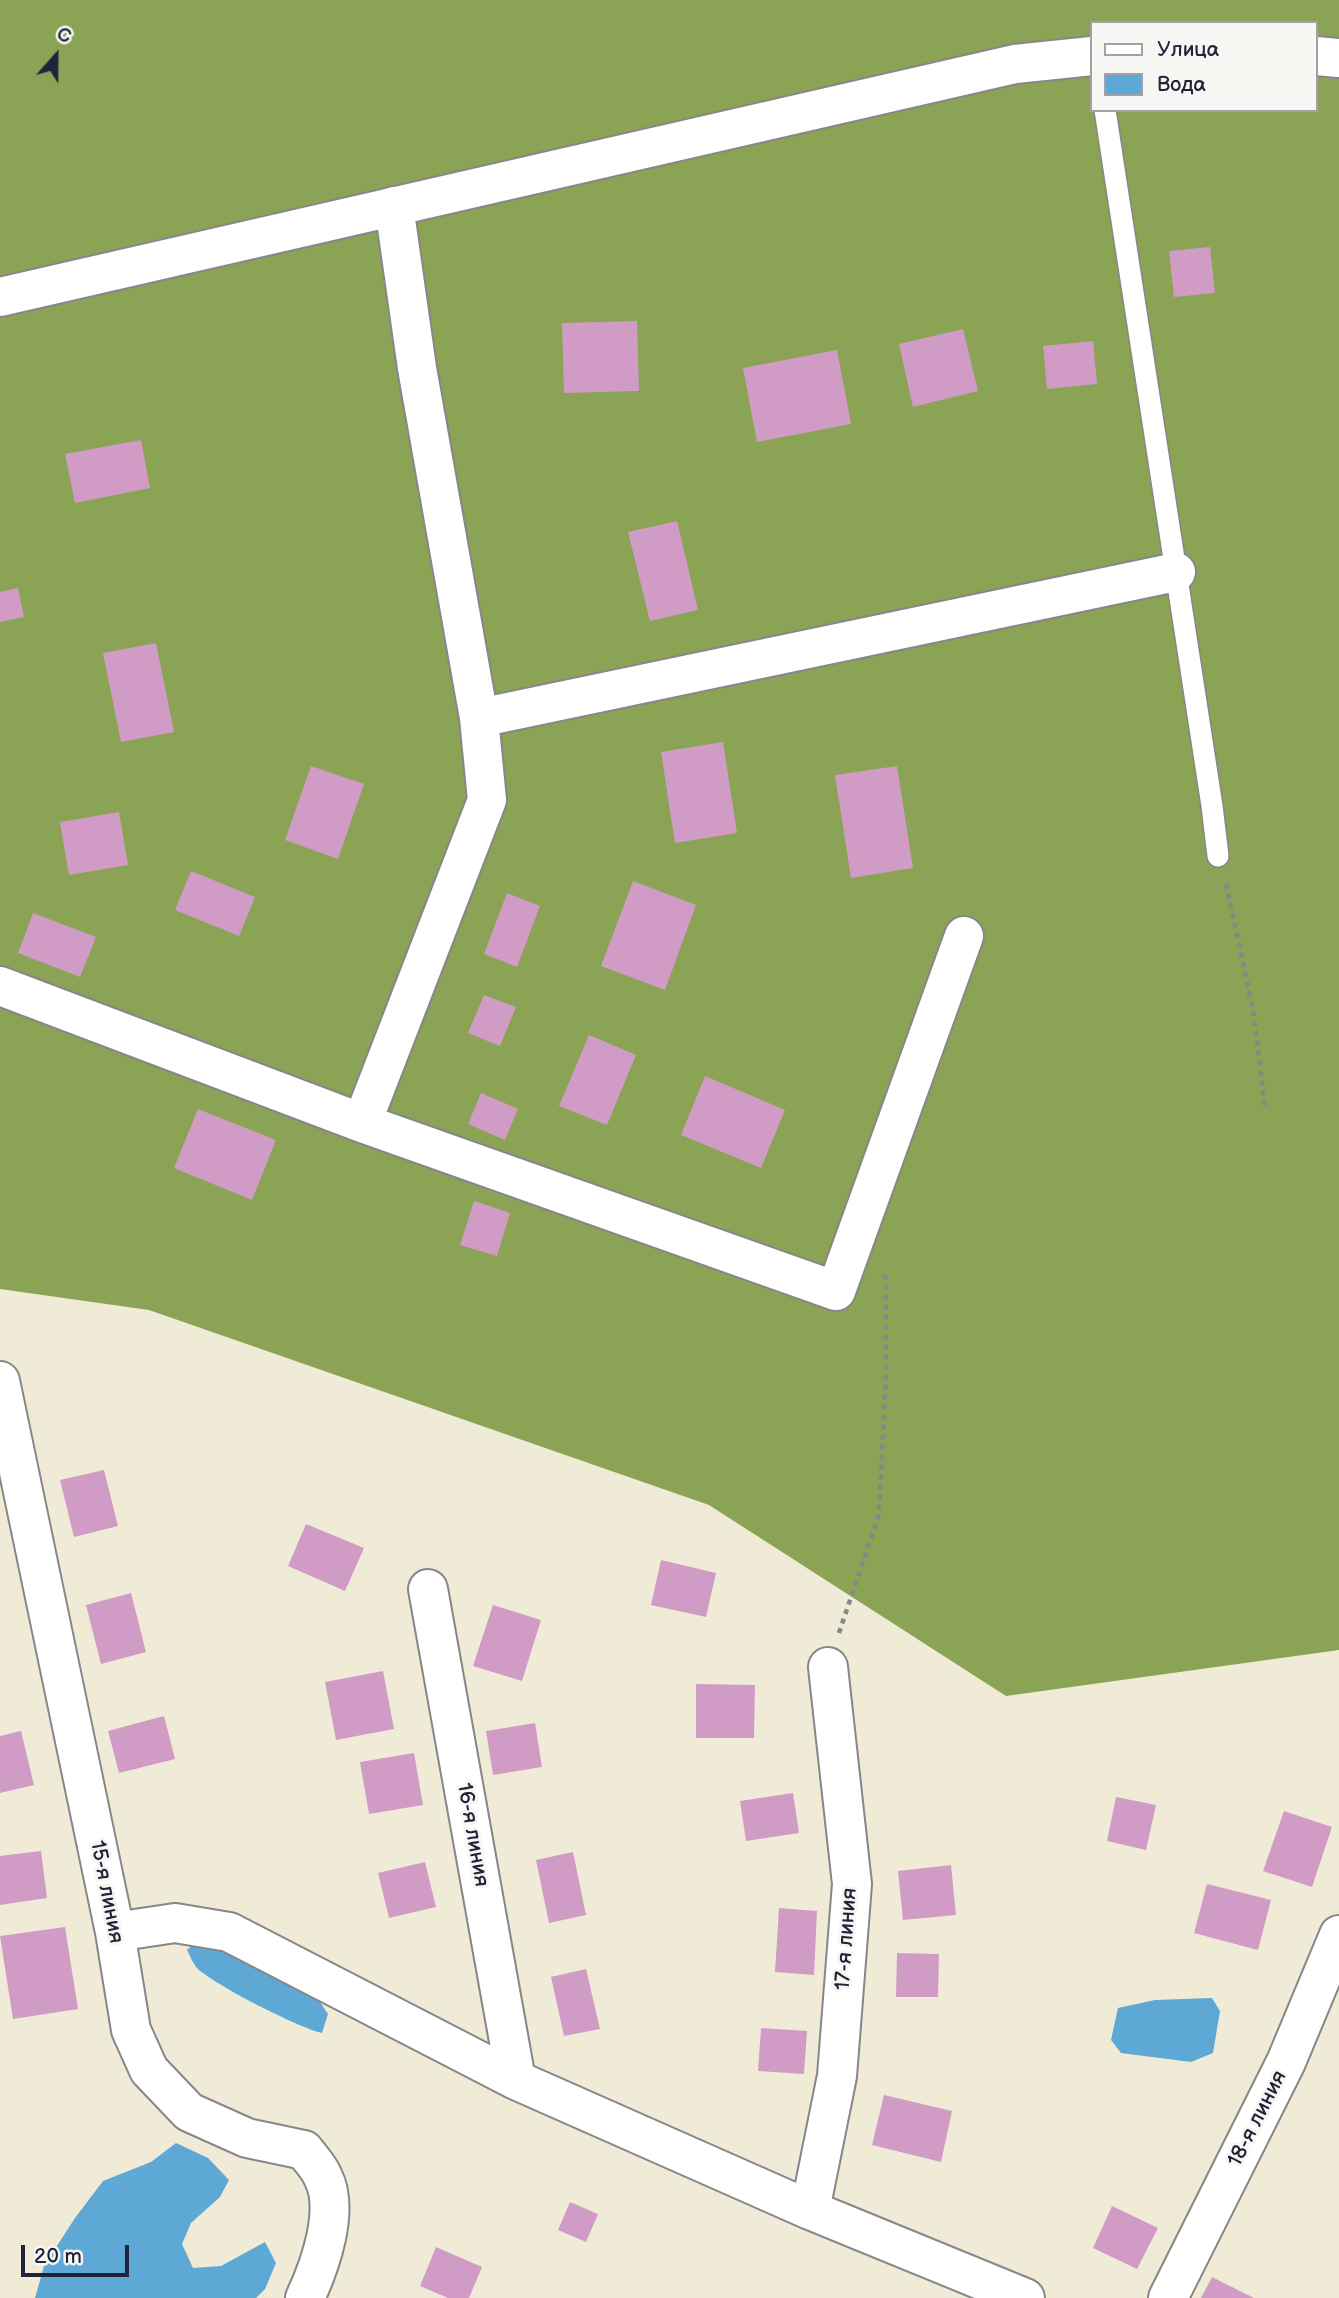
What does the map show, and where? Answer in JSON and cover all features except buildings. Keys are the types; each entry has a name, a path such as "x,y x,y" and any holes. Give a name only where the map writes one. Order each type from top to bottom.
{"street":[{"path":"0,297 1015,64 1090,56"},
{"path":"1318,56 1339,58"},
{"path":"362,1123 487,800 479,718 417,368 394,206"},
{"path":"479,718 1176,572"},
{"path":"0,986 362,1123 836,1291 964,936"},
{"name":"15-я линия","path":"0,1381 115,1932 131,2030 149,2070 190,2112 247,2138 304,2150 324,2178 331,2216 319,2293"},
{"name":"16-я линия","path":"428,1589 516,2080"},
{"name":"17-я линия","path":"810,2210 837,2076 852,1884 828,1667"},
{"path":"115,1932 175,1923 229,1932 516,2080 810,2210 1024,2298"},
{"name":"18-я линия","path":"1168,2298 1286,2062 1339,1936"}],"lane":[{"path":"1105,112 1212,806 1217,856"}],"path":[{"path":"1217,856 1253,1010 1265,1106"},
{"path":"828,1667 879,1514 886,1375 886,1279 860,1227"}],"green space":[{"path":"0,0 1339,0 1339,1650 1006,1696 709,1505 149,1310 0,1289"}],"water":[{"path":"195,1943 216,1945 320,2002 328,2014 322,2033 277,2015 208,1976 196,1967 187,1950"},
{"path":"1212,1998 1220,2011 1213,2053 1191,2062 1121,2053 1111,2040 1118,2008 1155,2000"},
{"path":"176,2143 208,2158 229,2180 220,2197 191,2223 182,2244 193,2268 221,2266 265,2242 276,2263 265,2289 256,2298 35,2298 44,2266 103,2181 151,2162"}]}
